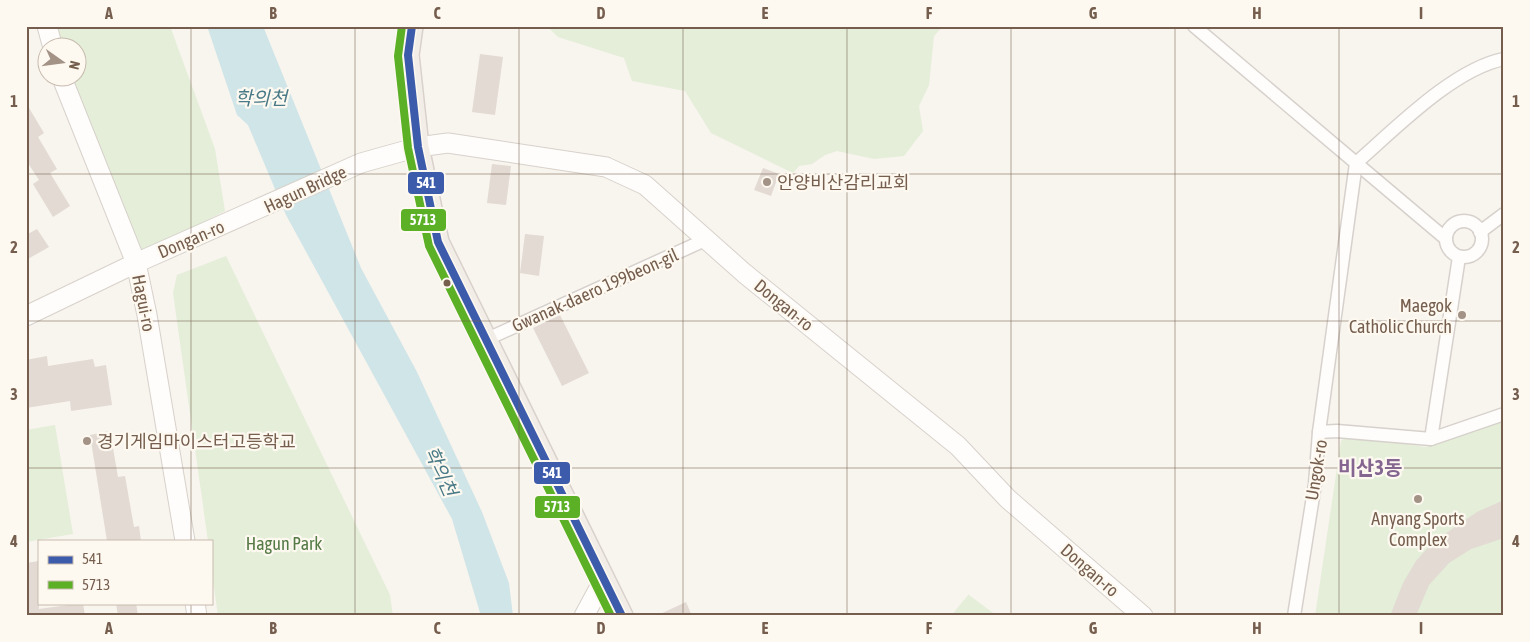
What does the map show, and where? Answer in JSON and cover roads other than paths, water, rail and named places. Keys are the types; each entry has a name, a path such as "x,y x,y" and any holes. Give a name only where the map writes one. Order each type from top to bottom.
{"main road":[{"path":"412,26 408,55 418,147 438,242 622,616"}],"street":[{"path":"1194,26 1445,238"},
{"path":"1319,432 1356,163 1434,95 1464,76 1504,59"},
{"name":"Hagui-ro","path":"66,88 136,263 147,315 185,540"},
{"name":"Dongan-ro","path":"362,163 418,147 448,143 606,167 645,185 705,240 958,446 1008,499 1143,616"},
{"name":"Hagun Bridge","path":"248,214 362,163"},
{"name":"Dongan-ro","path":"26,316 136,263 248,214"},
{"path":"1480,232 1504,214"},
{"path":"1460,221 1476,225 1480,232 1482,240 1474,254 1467,257 1459,257 1451,253 1447,246 1445,238 1448,230 1460,221"},
{"name":"Gwanak-daero 199beon-gil","path":"485,340 705,240"},
{"path":"1459,257 1431,439 1504,414"},
{"name":"Ungok-ro","path":"1294,616 1314,484 1319,432 1337,431 1431,439"},
{"path":"584,616 604,580"}],"water":[{"name":"학의천","path":"207,26 263,26 361,268 417,372 482,512 509,583 513,616 481,616 452,519 286,215 248,125 237,115"}],"place":[{"name":"안양비산감리교회","path":"767,182"},
{"name":"Maegok Catholic Church","path":"1462,315"},
{"name":"경기게임마이스터고등학교","path":"87,441"},
{"name":"Anyang Sports Complex","path":"1418,499"}],"district":[{"name":"비산3동","path":"1370,467"}],"park label":[{"name":"Hagun Park","path":"284,543"}]}
